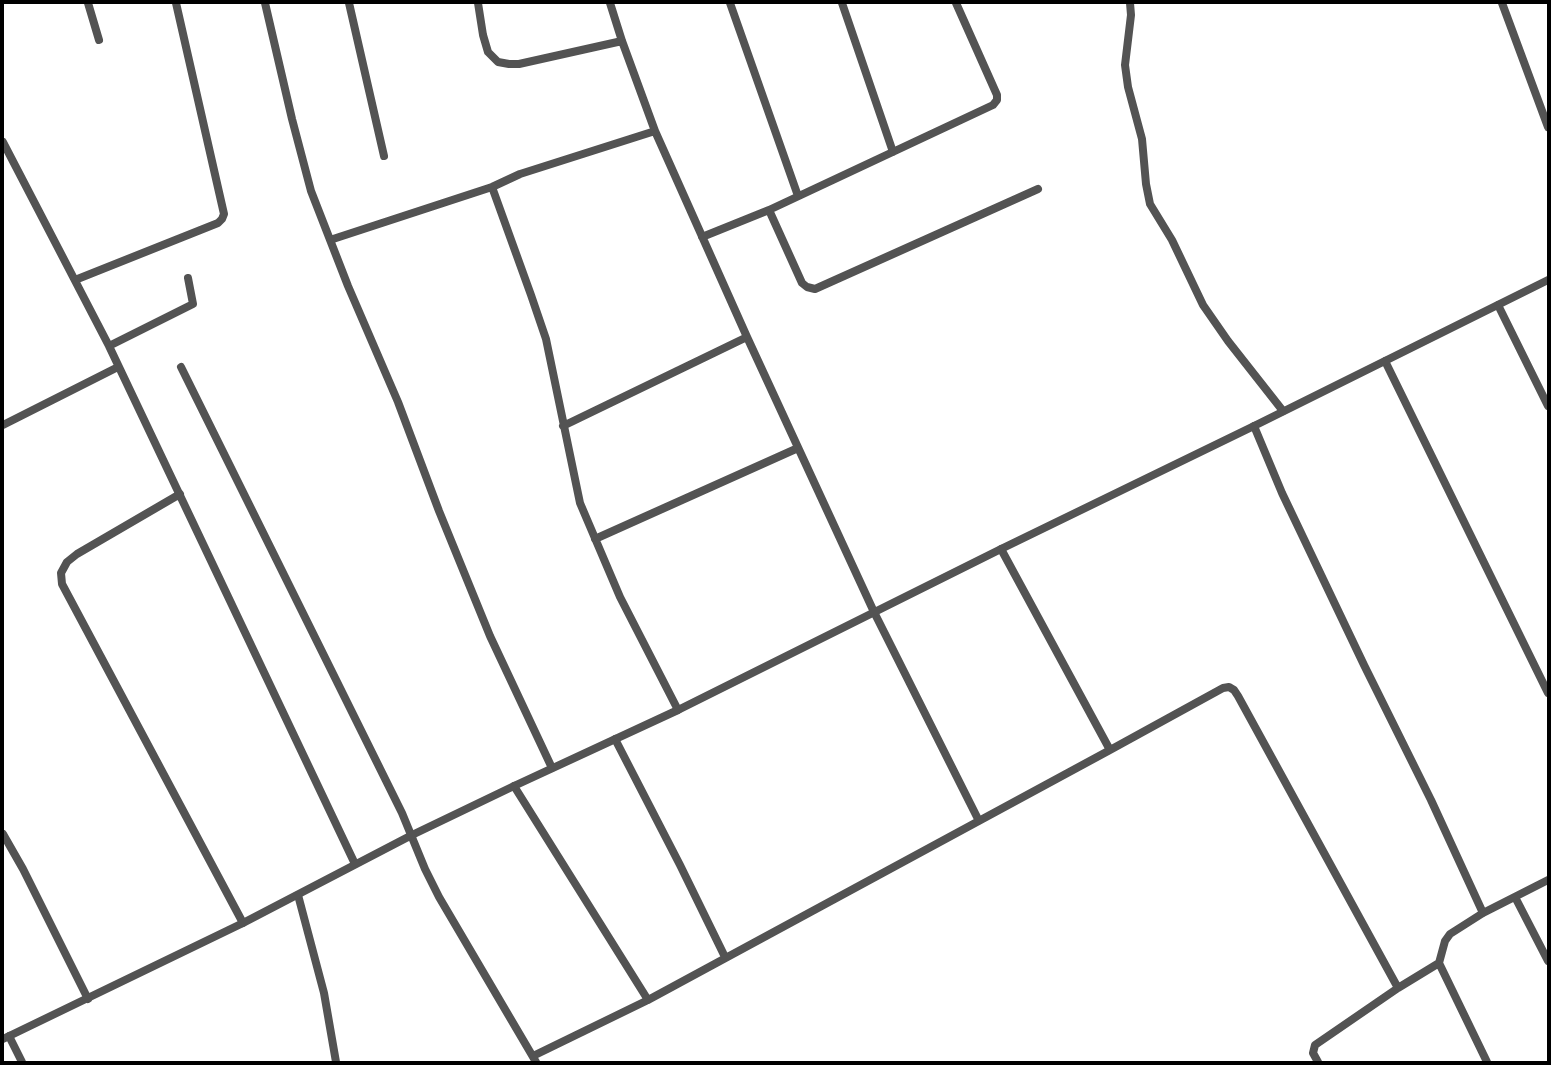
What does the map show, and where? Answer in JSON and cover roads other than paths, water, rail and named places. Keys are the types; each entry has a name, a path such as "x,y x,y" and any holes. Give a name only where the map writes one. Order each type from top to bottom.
{"street":[{"path":"88,3 99,40"},
{"path":"75,280 218,223 224,214 176,3"},
{"path":"265,3 292,119 312,191 330,240 348,286 398,402 439,511 490,636 552,768"},
{"path":"349,3 384,156"},
{"path":"478,3 483,35 488,52 498,62 519,64 622,40"},
{"path":"610,3 654,131 874,612 979,821"},
{"path":"730,3 798,196"},
{"path":"842,3 893,152"},
{"path":"702,237 770,210 993,105 997,100 997,95 956,3"},
{"path":"1130,3 1131,15 1125,65 1128,87 1142,139 1146,184 1150,204 1172,240 1203,304 1228,341 1283,411"},
{"path":"1502,3 1548,126"},
{"path":"330,240 492,186 520,174 654,131"},
{"path":"3,142 109,346 355,864"},
{"path":"492,186 546,339 580,503 620,597 678,710"},
{"path":"770,210 802,283 807,287 815,289 1038,189"},
{"path":"109,346 193,304 188,278"},
{"path":"22,1062 6,1038 243,923 355,864 514,786 678,710 1002,548 1254,426 1548,280"},
{"path":"1498,305 1548,406"},
{"path":"563,426 747,337"},
{"path":"1385,361 1548,693"},
{"path":"3,425 118,367"},
{"path":"181,367 412,836 425,869 439,897 534,1059 648,1000 1223,688 1229,687 1234,690 1398,988"},
{"path":"1254,426 1282,492 1364,665 1431,800 1483,913"},
{"path":"595,539 798,448"},
{"path":"180,494 77,554 67,562 61,573 62,584 243,923"},
{"path":"1002,548 1110,750"},
{"path":"615,739 680,865 725,957"},
{"path":"514,786 648,1000"},
{"path":"3,834 23,869 88,999"},
{"path":"1487,1062 1439,963 1445,942 1450,934 1483,913 1548,880"},
{"path":"298,895 324,993 336,1062"},
{"path":"1515,897 1548,961"},
{"path":"1318,1062 1313,1053 1315,1045 1398,988 1439,963"}]}
